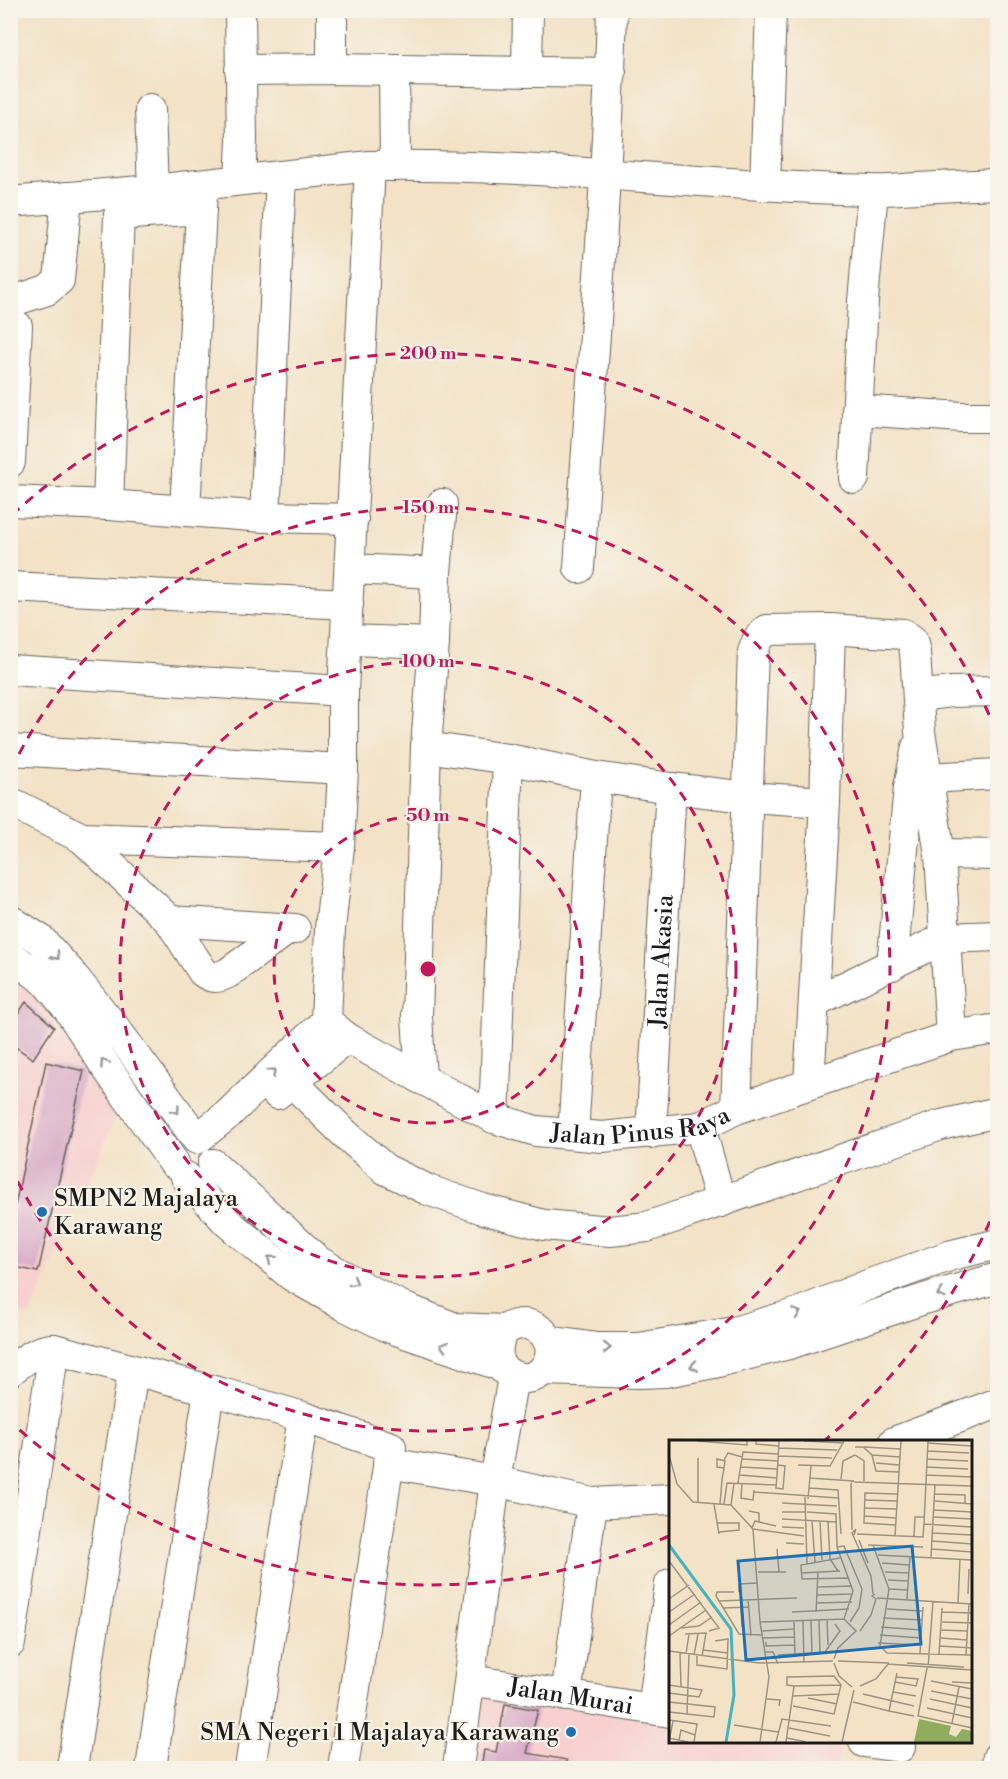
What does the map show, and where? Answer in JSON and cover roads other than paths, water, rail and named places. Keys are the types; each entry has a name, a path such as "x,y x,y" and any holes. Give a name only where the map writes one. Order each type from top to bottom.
{"street":[{"path":"240,10 242,140 240,180"},
{"path":"332,10 332,69"},
{"path":"527,72 528,10"},
{"path":"579,568 612,10"},
{"path":"765,186 771,10"},
{"path":"240,70 610,73"},
{"path":"208,1151 292,1082 333,1017 330,929 339,847 343,769 343,691 352,519 383,166 394,71"},
{"path":"150,109 153,189"},
{"path":"108,506 119,215 202,197 240,180 383,166 604,173 765,186 873,191 998,184"},
{"path":"265,517 281,176"},
{"path":"10,202 153,189 202,197"},
{"path":"854,478 863,301 873,191"},
{"path":"10,462 14,314 59,280 67,197"},
{"path":"185,511 202,197"},
{"path":"857,410 998,417"},
{"path":"10,501 265,517 352,519"},
{"path":"422,1079 417,1016 426,747 442,504"},
{"path":"350,569 436,573"},
{"path":"10,587 348,604"},
{"path":"809,1084 825,802 831,628"},
{"path":"736,1109 753,652 758,639 768,630 831,628 903,634 912,640 915,652 920,732 940,854 951,1036"},
{"path":"347,640 434,643"},
{"path":"10,670 343,691"},
{"path":"918,696 951,692 998,691"},
{"path":"892,965 909,787 920,732"},
{"path":"426,747 671,788 747,797 825,802"},
{"path":"10,750 343,769"},
{"path":"494,1118 508,759"},
{"path":"928,778 998,774"},
{"path":"573,1134 596,777"},
{"name":"Jalan Akasia","path":"651,1133 671,788"},
{"path":"10,802 82,838 170,921 202,972 209,977 222,977 287,930"},
{"path":"82,838 339,847"},
{"path":"940,854 998,855"},
{"path":"10,920 41,940 118,1032 208,1151 318,1261 364,1288 407,1309 455,1328 505,1330 524,1324 534,1326 543,1332 549,1341 551,1351 549,1361 520,1373"},
{"path":"170,921 287,930 330,929"},
{"path":"814,1002 945,938 998,936"},
{"path":"10,955 45,981 69,1010 104,1064 180,1170 228,1222 292,1276 388,1328 520,1373 665,1372 737,1344 798,1314 952,1255 998,1244"},
{"path":"208,1151 225,1116 333,1017"},
{"name":"Jalan Pinus Raya","path":"333,1017 422,1079 494,1118 536,1131 602,1137 700,1128 736,1109 951,1036 998,1029"},
{"path":"292,1082 386,1169 428,1191 483,1209 544,1225 610,1231 647,1227 941,1125 998,1112"},
{"path":"700,1128 721,1202"},
{"path":"180,1170 174,1156 180,1145 191,1139 208,1151"},
{"path":"549,1341 597,1348 789,1344 924,1299 998,1278"},
{"path":"505,1330 496,1352 520,1373"},
{"path":"10,1643 54,1349"},
{"path":"10,1371 38,1352 54,1349 303,1417 390,1455 496,1474 592,1503 669,1499"},
{"path":"72,1768 133,1371"},
{"path":"458,1768 496,1474 512,1442 520,1373"},
{"path":"151,1768 217,1392"},
{"path":"169,1768 217,1392"},
{"path":"904,1440 941,1433 998,1403"},
{"path":"250,1768 303,1417"},
{"path":"343,1768 390,1455"},
{"path":"566,1696 592,1503"},
{"path":"662,1710 669,1600"},
{"name":"Jalan Murai","path":"470,1680 662,1710"},
{"path":"868,1743 899,1752"},
{"path":"996,1768 998,1757"}],"place":[{"name":"SMPN2 Majalaya Karawang","path":"42,1212"},
{"name":"SMA Negeri 1 Majalaya Karawang","path":"571,1732"}]}
